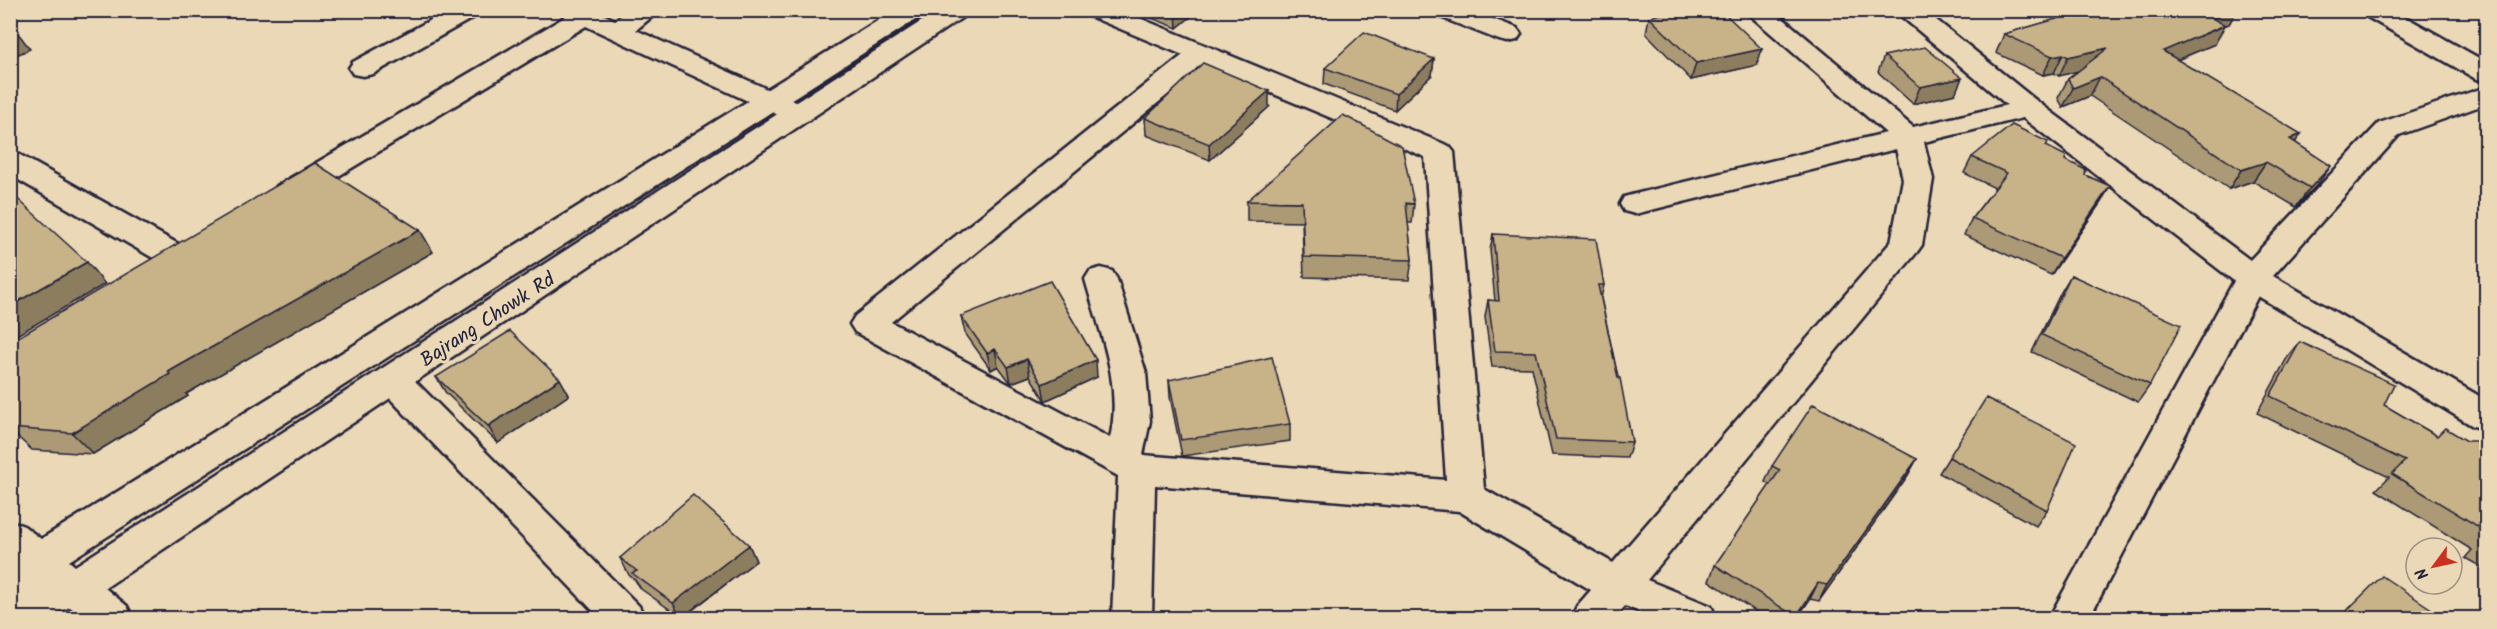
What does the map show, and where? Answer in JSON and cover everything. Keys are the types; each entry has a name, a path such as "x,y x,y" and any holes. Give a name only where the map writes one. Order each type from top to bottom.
{"street":[{"path":"363,68 469,10"},
{"path":"617,31 647,10"},
{"name":"Bajrang Chowk Rd","path":"10,615 75,588 393,380 785,108 914,10"},
{"name":"Bajrang Chowk Rd","path":"10,598 25,548 957,10"},
{"path":"1095,10 1439,152 1466,497"},
{"path":"1444,10 1508,34"},
{"path":"1591,618 1906,245 1918,179 1908,137 1757,10"},
{"path":"1907,10 2028,108 2252,278 2487,416"},
{"path":"2373,10 2485,92"},
{"path":"269,204 579,13 785,108"},
{"path":"1201,54 867,324 1130,465 1466,497 1618,586 1696,618"},
{"path":"2069,618 2252,278 2389,129 2485,92"},
{"path":"1635,204 2028,108"},
{"path":"10,162 188,252 148,276"},
{"path":"1101,279 1129,374 1132,421 1130,465 1132,618"},
{"path":"393,380 625,618"},
{"path":"25,548 114,618"}],"building":[{"path":"1679,10 1721,10 1762,49 1696,63 1649,17"},
{"path":"2088,10 2227,10 2210,17 2225,25 2163,51 2301,134 2290,139 2331,166 2310,188 2266,162 2241,170 2100,77 2073,88 2068,79 2108,48 2068,57 2063,54 2052,56 2004,34"},
{"path":"10,29 18,33 10,36"},
{"path":"1364,32 1434,59 1396,94 1325,68"},
{"path":"1925,47 1962,78 1920,87 1884,56"},
{"path":"1203,63 1269,91 1209,144 1145,118"},
{"path":"1343,115 1402,146 1414,204 1406,203 1412,260 1304,257 1302,202 1247,201"},
{"path":"2012,125 2048,142 2046,146 2066,156 2065,160 2086,170 2085,175 2110,186 2061,258 1972,218 2007,173 1972,157"},
{"path":"315,163 420,230 168,372 170,374 72,433 10,428 10,342"},
{"path":"10,192 87,262 10,306"},
{"path":"1493,234 1596,239 1604,285 1598,285 1618,378 1620,378 1632,442 1556,439 1536,352 1495,351 1488,300 1499,301"},
{"path":"2071,275 2181,325 2150,385 2042,335"},
{"path":"1050,281 1096,360 1042,384 1027,359 1008,367 995,349 987,353 961,316"},
{"path":"510,331 560,379 488,426 436,377"},
{"path":"2300,342 2394,384 2384,405 2437,436 2445,428 2467,441 2479,441 2487,446 2487,532 2392,474 2405,461 2270,396"},
{"path":"1272,357 1290,424 1181,440 1169,380"},
{"path":"1986,398 2076,443 2047,510 1949,457"},
{"path":"1813,404 1917,459 1827,585 1818,583 1796,617 1715,565 1780,470 1772,466"},
{"path":"693,495 749,545 673,603 632,573 637,571 620,558"},
{"path":"2382,576 2404,591 2404,596 2412,596 2445,618 2347,618 2342,615"}]}
